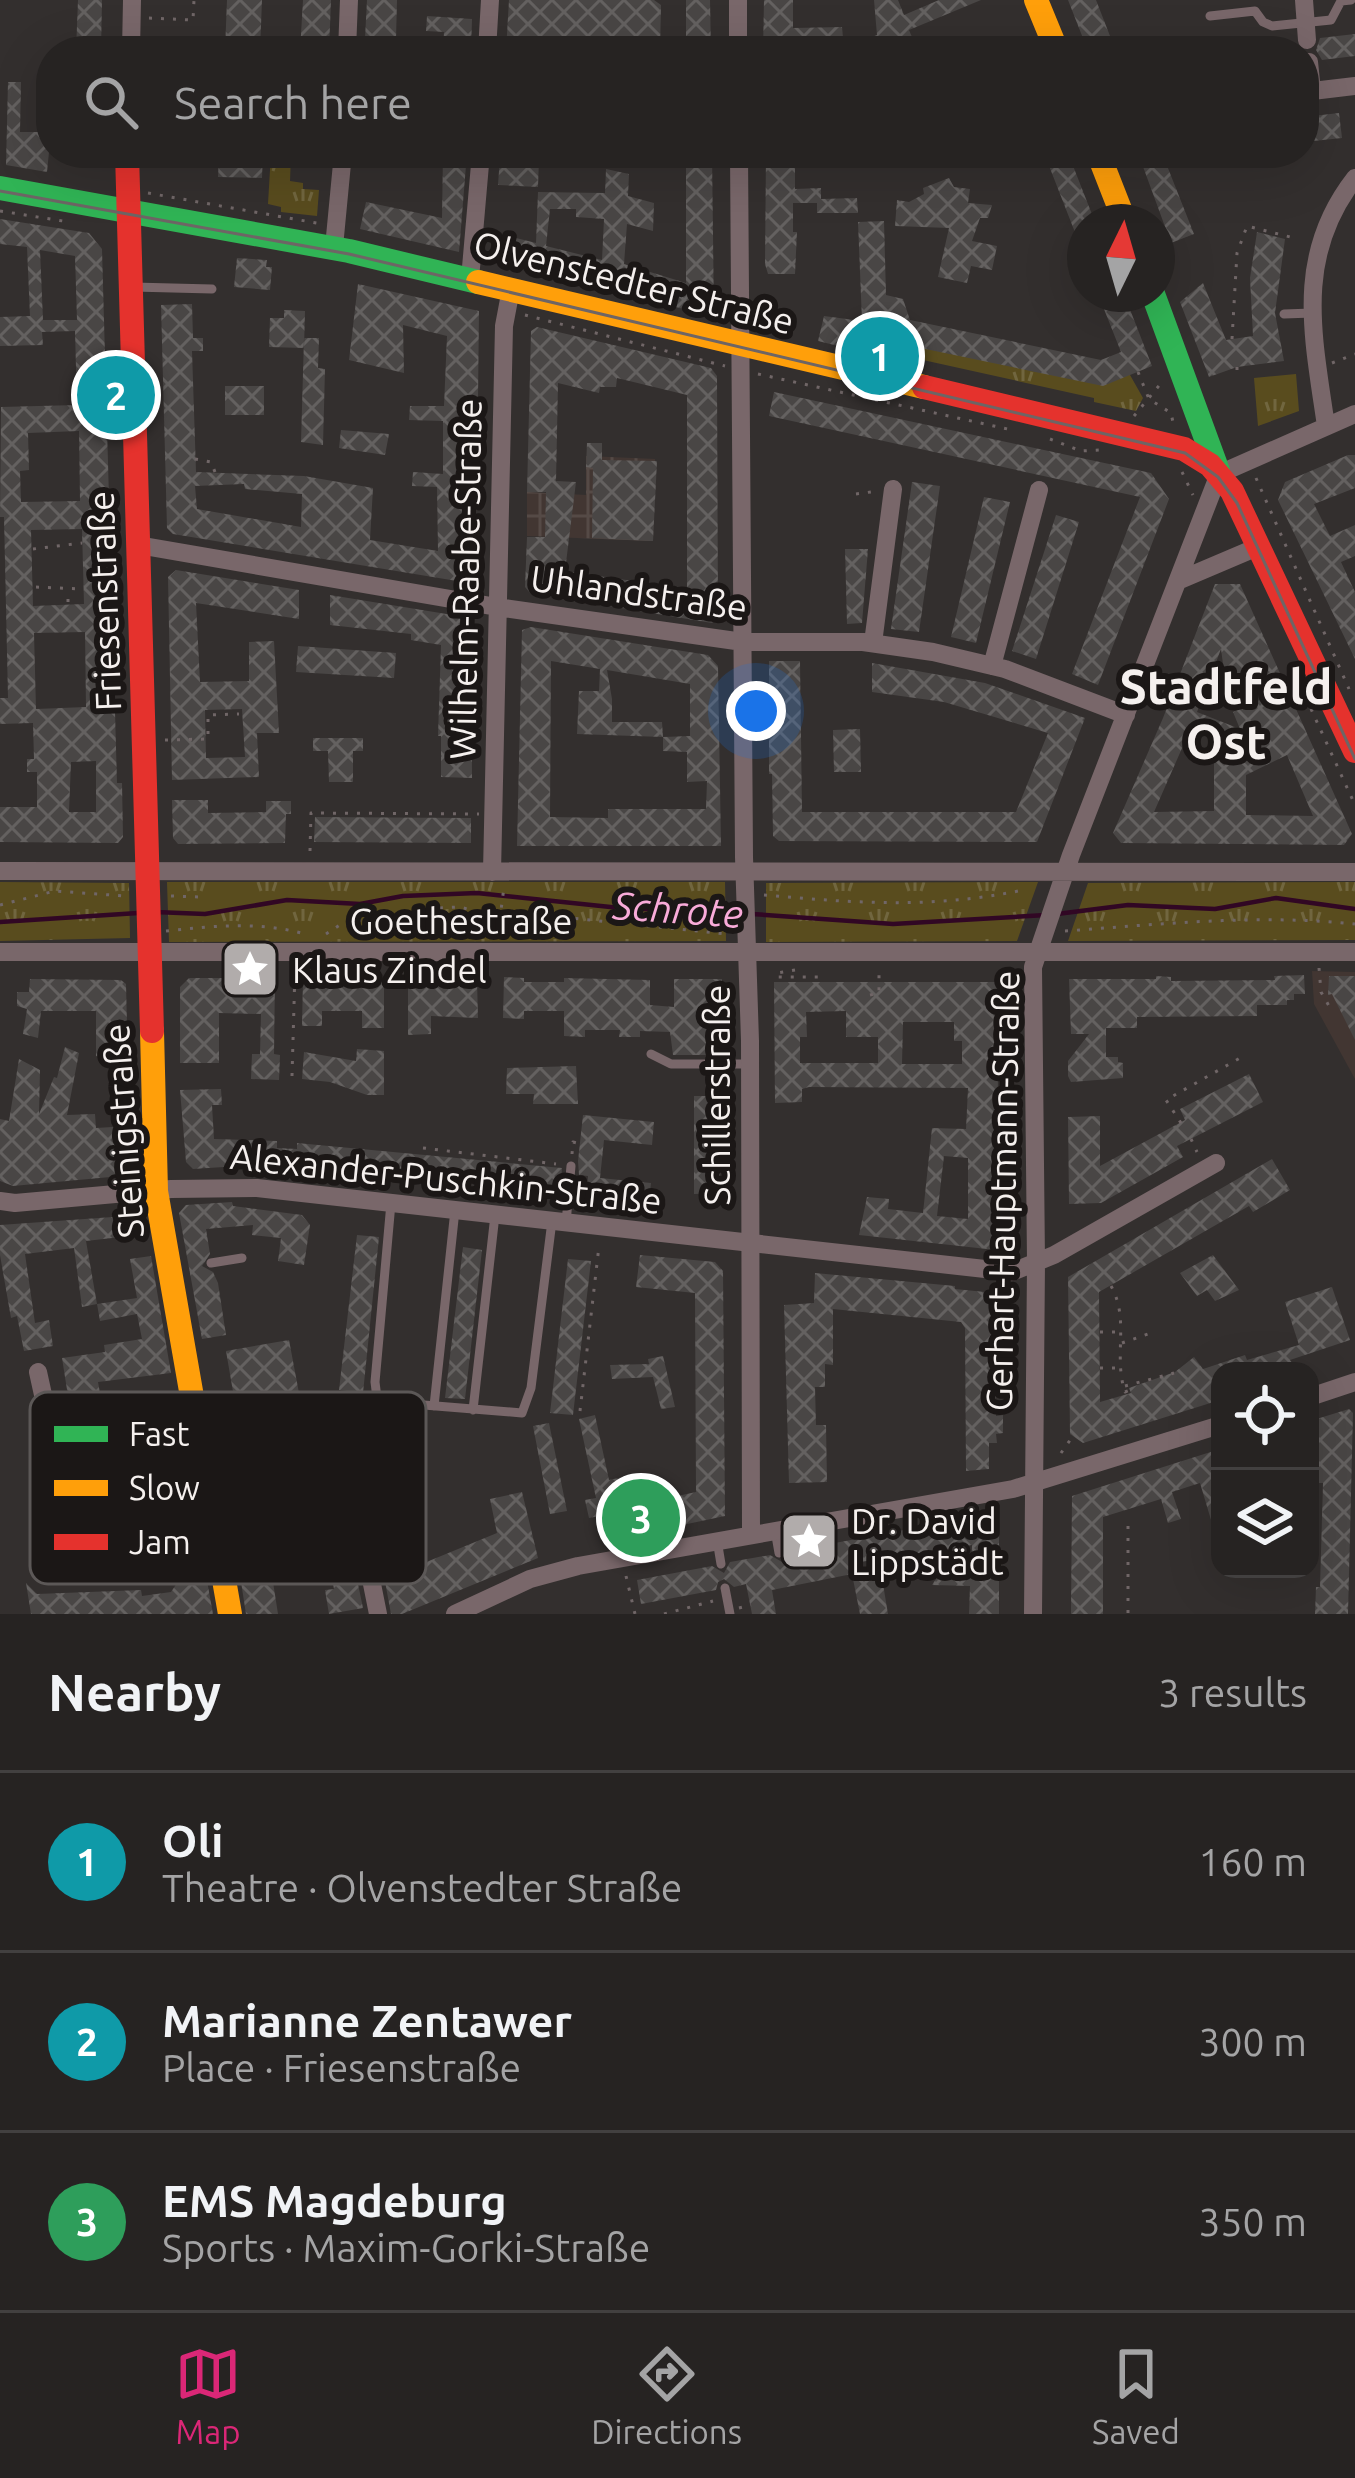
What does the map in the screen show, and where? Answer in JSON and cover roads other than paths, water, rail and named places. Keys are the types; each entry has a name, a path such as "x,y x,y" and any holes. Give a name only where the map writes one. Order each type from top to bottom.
{"street":[{"path":"131,36 132,0"},
{"path":"348,36 349,0"},
{"path":"488,36 490,0"},
{"path":"738,0 738,36"},
{"path":"1036,0 1051,36"},
{"path":"1304,0 1306,31"},
{"path":"1319,91 1355,86"},
{"name":"Friesenstraße","path":"129,168 135,201 130,287 152,905"},
{"path":"329,236 340,168"},
{"path":"470,279 480,168"},
{"name":"Schillerstraße","path":"739,168 736,357 745,871 753,897 738,930 747,952 750,1064 751,1534"},
{"path":"1104,168 1118,204"},
{"path":"1327,426 1312,313 1314,267 1338,201 1355,178"},
{"name":"Olvenstedter Straße","path":"0,188 135,201 329,236 736,357 1160,441 1195,454 1232,491 1355,751"},
{"name":"Wilhelm-Raabe-Straße","path":"498,879 493,814 497,607 504,326 511,290"},
{"path":"1160,312 1219,474 1355,414"},
{"name":"Gerhart-Hauptmann-Straße","path":"1033,1614 1033,967 1038,952 1057,928 1058,898 1066,872 1219,474"},
{"path":"873,643 893,489"},
{"path":"992,666 1039,490"},
{"name":"Uhlandstraße","path":"138,545 497,607 743,642 873,643 992,666 1126,716"},
{"path":"1180,580 1260,546"},
{"name":"Goethestraße","path":"0,871 152,905 309,871 498,879 745,871 1355,872"},
{"name":"Steinigstraße","path":"152,905 149,953 156,1190 178,1269 193,1392"},
{"name":"Goethestraße","path":"0,952 1355,952"},
{"name":"Alexander-Puschkin-Straße","path":"0,1201 244,1187 1012,1272 1216,1163"},
{"path":"38,1372 42,1392"},
{"path":"1319,1394 1355,1382"},
{"path":"455,1614 562,1570 1032,1483 1211,1428"},
{"name":"Steinigstraße","path":"225,1584 230,1614"},
{"path":"372,1584 378,1614"}],"lane":[{"path":"1210,16 1255,11 1272,26 1306,31 1331,20 1341,1 1351,0"},
{"path":"130,287 212,289"},
{"path":"1284,314 1312,313"},
{"path":"651,1054 671,1064 750,1064"},
{"path":"426,1405 522,1413 531,1388 571,1166"},
{"path":"376,1392 392,1203"},
{"path":"434,1406 454,1210"},
{"path":"473,1410 495,1215"},
{"path":"211,1263 242,1258"},
{"path":"782,1528 794,1550"},
{"path":"779,1553 782,1528"},
{"path":"716,1540 721,1564"},
{"path":"726,1593 734,1611"}],"waterway":[{"name":"Schrote","path":"155,912 205,914 287,900 360,904 403,896 477,893 620,908 741,913"},
{"name":"Schrote","path":"1057,914 1128,905 1215,909 1276,898 1355,909"},
{"name":"Schrote","path":"0,922 138,913"},
{"name":"Schrote","path":"752,914 893,924 1046,915"}],"tram line":[{"path":"0,191 349,254 1185,453 1218,477 1237,503 1355,759"}],"place":[{"name":"Oli","path":"880,356"},
{"name":"Marianne Zentawer","path":"116,395"},
{"name":"Klaus Zindel","path":"250,969"},
{"name":"EMS Magdeburg","path":"641,1518"},
{"name":"Dr. David Lippstädt","path":"809,1541"}],"district":[{"name":"Stadtfeld Ost","path":"1226,714"}]}
